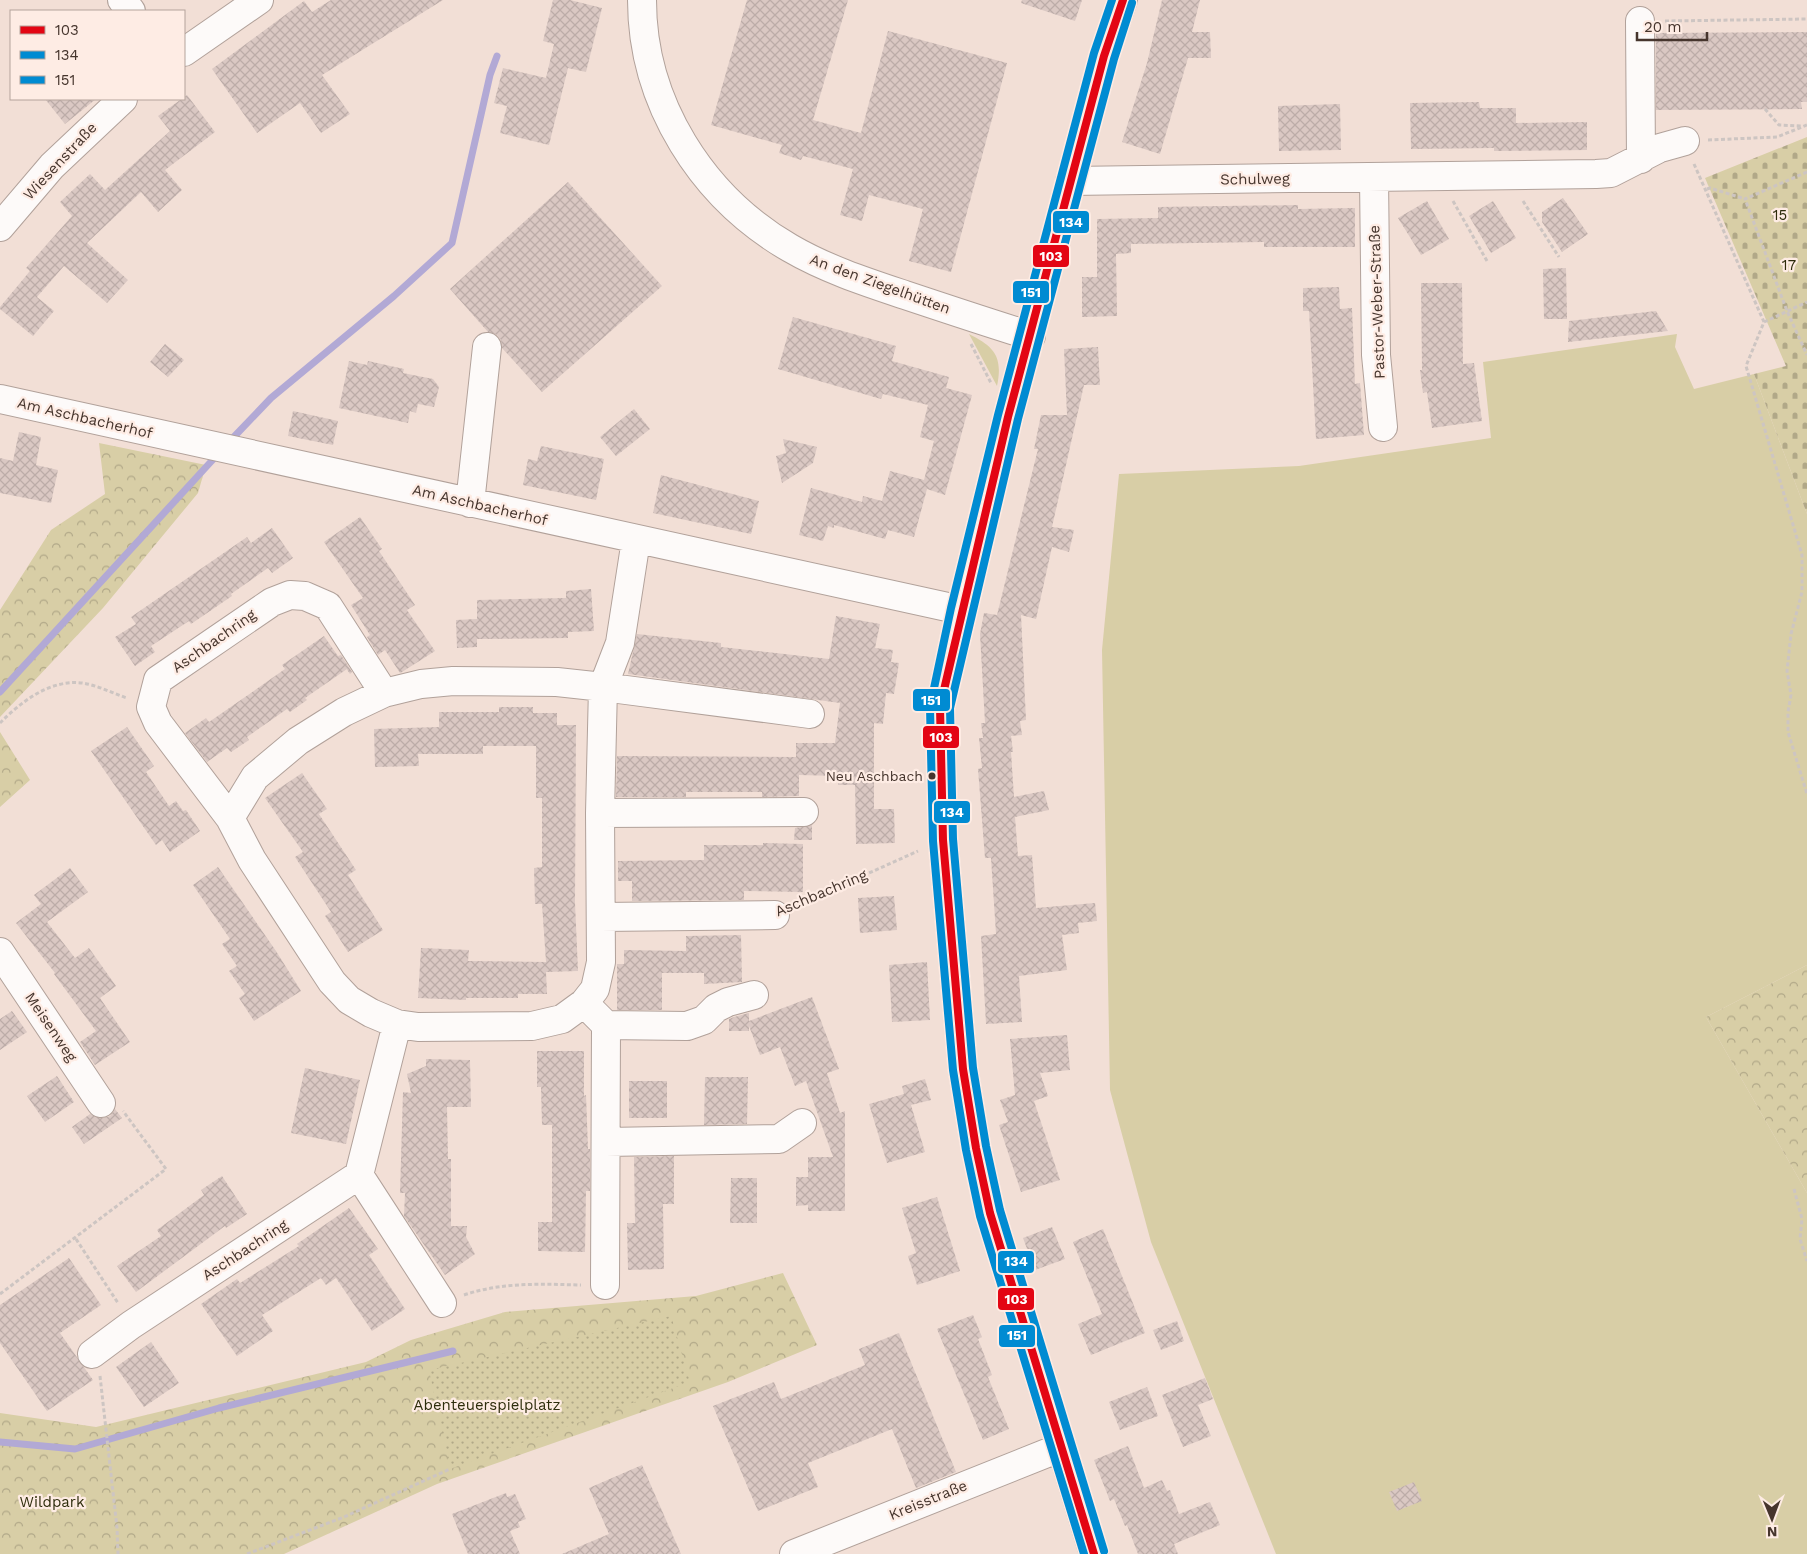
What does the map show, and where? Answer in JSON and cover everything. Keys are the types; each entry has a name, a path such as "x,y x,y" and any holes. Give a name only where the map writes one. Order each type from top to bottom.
{"street":[{"path":"122,0 130,10"},
{"path":"185,51 259,0"},
{"name":"An den Ziegelhütten","path":"642,0 645,41 659,96 669,121 682,144 722,195 749,219 790,248 829,268 1031,336"},
{"path":"1090,1553 1062,1447 990,1213 976,1148 963,1069 943,840 940,707 961,610 1008,417 1104,56 1123,0"},
{"path":"1640,21 1641,159"},
{"name":"Wiesenstraße","path":"0,227 52,166 122,100"},
{"name":"Schulweg","path":"1070,182 1611,173 1660,148 1685,141"},
{"name":"Pastor-Weber-Straße","path":"1374,177 1376,355 1383,427"},
{"path":"470,503 487,347"},
{"name":"Am Aschbacherhof","path":"0,400 961,610"},
{"path":"151,707 158,723 230,818 252,860 332,982 349,1000 396,1024 418,1027 532,1026 562,1019 584,1003 595,989 601,962 600,813 603,687 620,643 636,540"},
{"name":"Aschbachring","path":"151,707 158,680 272,602 290,595 305,596 328,606 384,693"},
{"path":"230,818 254,777 298,741 344,712 384,693 420,684 453,681 557,682 810,714"},
{"path":"600,813 804,812"},
{"name":"Aschbachring","path":"601,917 775,915"},
{"name":"Meisenweg","path":"0,952 101,1103"},
{"path":"584,1003 606,1025 687,1026 704,1020 716,1008 728,1002 754,995"},
{"path":"396,1024 359,1175 442,1303"},
{"path":"606,1025 606,1285"},
{"path":"606,1142 779,1139 802,1123"},
{"name":"Aschbachring","path":"92,1354 127,1318 359,1175"},
{"name":"Kreisstraße","path":"794,1554 1062,1447"}],"path":[{"path":"1640,21 1807,19"},
{"path":"1765,109 1779,125 1806,125"},
{"path":"1764,322 1685,141 1776,137 1806,125"},
{"path":"1707,189 1710,188 1745,199 1807,172"},
{"path":"1506,176 1559,257"},
{"path":"1440,177 1487,261"},
{"path":"1745,199 1787,311 1807,355"},
{"path":"1807,302 1764,322 1746,366 1802,555 1802,592 1791,634 1787,671 1791,695 1788,712 1788,732 1802,785 1807,794"},
{"path":"954,311 1008,417"},
{"path":"0,723 34,695 57,685 70,682 84,683 151,707"},
{"name":"Aschbachring","path":"775,915 943,840"},
{"path":"0,1294 166,1169 111,1096 101,1103"},
{"path":"1794,1189 1802,1218 1800,1239 1807,1261"},
{"path":"76,1238 127,1318"},
{"path":"442,1303 478,1290 514,1284 606,1285"},
{"path":"92,1354 99,1367 101,1382 117,1528 118,1554"},
{"path":"247,1554 344,1517 450,1469"}],"green space":[{"path":"1807,137 1807,514 1754,374 1786,366 1705,178"},
{"path":"969,334 985,344 995,354 999,367 997,386"},
{"path":"1677,334 1675,347 1694,389 1754,374 1807,514 1807,965 1706,1017 1807,1193 1807,1554 1276,1554 1151,1242 1110,1090 1102,650 1119,474 1299,466 1491,438 1483,362"},
{"path":"99,443 206,465 198,493 103,608 0,717 0,610 51,530 105,494"},
{"path":"0,732 30,780 0,807"},
{"path":"1807,965 1807,1193 1706,1017"},
{"name":"Wildpark","path":"783,1273 817,1345 728,1382 437,1484 284,1554 0,1554 0,1413 96,1427 366,1362 411,1340 505,1312 696,1296"},
{"name":"Abenteuerspielplatz","path":"671,1316 690,1382 450,1469 429,1370"}],"building":[{"path":"331,0 443,0 322,75 350,114 321,133 300,103 257,133 212,69 304,1 312,12"},
{"path":"553,0 570,0 602,8 586,72 568,68 549,145 500,133 507,106 494,103 503,68 546,78 554,44 543,41"},
{"path":"747,0 848,0 813,120 861,133 888,31 1007,63 951,272 909,261 923,209 869,195 862,221 840,215 853,169 803,156 801,160 779,153 782,145 711,125"},
{"path":"1022,0 1082,0 1075,21 1021,3"},
{"path":"1162,0 1200,0 1192,32 1210,32 1211,58 1188,58 1160,154 1122,142 1147,63"},
{"path":"1807,32 1807,102 1801,102 1802,109 1656,110 1656,33"},
{"path":"187,95 215,132 165,170 182,190 158,212 141,192 87,243 128,280 107,303 64,266 37,297 54,311 33,336 0,309 0,307 30,271 26,268 72,216 60,202 90,174 105,190 170,131 158,116 180,100 185,100"},
{"path":"46,100 95,100 65,124"},
{"path":"1479,102 1480,108 1516,108 1516,123 1587,122 1587,150 1494,151 1494,148 1411,149 1410,103"},
{"path":"1340,104 1341,150 1279,151 1278,106"},
{"path":"568,182 662,286 542,392 502,348 501,340 497,335 488,332 450,289"},
{"path":"1563,198 1588,234 1562,252 1542,222 1542,212"},
{"path":"1427,201 1449,239 1421,255 1398,218"},
{"path":"1493,201 1516,238 1491,253 1469,216"},
{"path":"1298,205 1298,209 1355,208 1355,247 1264,247 1264,242 1131,244 1131,253 1116,254 1117,316 1082,317 1082,277 1097,277 1097,219 1158,218 1158,207"},
{"path":"1566,268 1567,319 1544,319 1543,269"},
{"path":"1421,283 1462,283 1463,364 1474,363 1482,421 1432,428 1427,392 1423,393 1420,370 1422,370"},
{"path":"1339,287 1340,309 1352,308 1355,384 1360,383 1364,435 1316,439 1309,311 1303,311 1303,288"},
{"path":"1656,311 1668,331 1568,342 1569,321"},
{"path":"793,317 896,346 892,361 949,377 946,388 972,395 945,495 927,489 914,537 888,530 885,539 834,525 834,528 828,526 823,541 799,535 811,488 862,502 863,496 882,501 890,471 924,480 934,441 920,437 928,405 883,394 881,399 778,369"},
{"path":"165,344 184,360 168,377 150,362"},
{"path":"1098,347 1100,385 1084,385 1052,527 1074,530 1069,552 1052,547 1036,619 1021,615 1026,720 1020,721 1022,735 1011,736 1014,797 1044,791 1049,810 1015,817 1018,856 1032,855 1036,908 1095,903 1097,921 1078,923 1079,933 1062,935 1067,970 1019,976 1022,1022 986,1024 981,936 996,934 991,858 985,858 978,769 982,768 979,738 983,738 981,723 985,723 980,634 984,613 997,615 1038,449 1034,449 1041,415 1067,415 1064,349"},
{"path":"349,361 367,365 368,361 404,369 403,373 433,379 439,387 434,407 418,404 416,413 410,411 408,423 339,408"},
{"path":"634,409 650,429 616,456 600,437"},
{"path":"293,411 338,421 333,445 288,436"},
{"path":"19,432 41,437 36,465 58,470 51,503 0,493 0,458 13,461"},
{"path":"783,439 817,447 813,463 782,483 776,456 786,453"},
{"path":"541,446 604,459 596,500 523,485 528,459 537,461"},
{"path":"661,475 759,501 751,534 653,513"},
{"path":"360,517 382,549 379,551 415,605 407,610 435,651 400,673 385,650 378,655 367,637 370,635 351,605 363,598 324,542"},
{"path":"272,528 293,558 272,573 268,568 191,624 189,621 151,646 155,652 135,666 115,637 136,624 131,617 247,537 251,543"},
{"path":"591,589 594,631 568,632 568,638 477,639 477,647 457,648 456,620 477,619 477,600 566,598 566,591"},
{"path":"836,616 880,624 875,648 893,650 891,662 899,663 894,694 886,693 883,724 874,723 874,809 894,809 895,843 856,844 855,785 838,785 838,776 799,775 799,796 762,797 762,792 686,792 686,797 616,797 617,756 796,757 796,743 835,743 840,703 628,674 637,634 721,643 721,647 829,659"},
{"path":"324,636 347,669 305,698 307,700 290,712 287,709 247,737 249,740 231,752 227,748 207,762 185,733 206,718 209,722 248,695 285,669 282,665"},
{"path":"341,655 352,672 350,674 338,656"},
{"path":"499,707 533,707 533,713 557,713 557,725 576,725 575,903 578,971 546,972 547,994 518,994 518,998 466,998 466,1000 418,998 421,948 469,950 468,961 546,962 542,904 535,904 534,868 542,867 542,798 536,798 536,746 483,746 483,754 418,754 419,766 375,767 374,729 439,727 439,712 499,712"},
{"path":"127,727 154,766 146,772 169,806 176,801 183,811 186,810 200,831 170,852 162,840 156,845 91,751"},
{"path":"302,773 327,809 319,814 356,870 348,875 383,930 348,952 325,916 331,912 295,857 303,852 265,798"},
{"path":"812,825 812,840 794,840 795,828"},
{"path":"763,843 803,844 803,892 744,891 744,900 632,901 632,881 618,881 618,861 704,860 704,845 763,845"},
{"path":"218,867 301,991 254,1021 239,998 245,994 229,971 237,966 222,944 230,939 193,885"},
{"path":"70,868 88,892 47,922 75,958 89,948 116,986 100,998 130,1042 95,1065 80,1042 96,1031 55,973 16,923 41,904 34,895"},
{"path":"894,896 897,930 860,933 858,898"},
{"path":"741,935 742,982 704,984 704,973 662,973 662,1010 617,1010 617,964 624,964 624,950 686,951 686,936"},
{"path":"927,962 930,1020 892,1022 889,965"},
{"path":"812,997 839,1069 827,1073 840,1113 845,1111 845,1211 808,1211 808,1205 796,1206 796,1177 808,1177 808,1157 833,1157 806,1081 795,1086 780,1047 760,1055 749,1026 749,1031 729,1031 729,1019 749,1013 749,1021"},
{"path":"12,1011 27,1032 0,1050 0,1019"},
{"path":"1067,1035 1070,1070 1040,1073 1048,1096 1034,1101 1060,1180 1021,1192 999,1125 1008,1122 1000,1100 1015,1095 1010,1039"},
{"path":"537,1051 584,1051 584,1096 586,1095 588,1149 590,1149 590,1191 586,1191 585,1252 538,1251 538,1222 552,1222 552,1125 542,1125 541,1087 537,1087"},
{"path":"426,1059 470,1060 471,1107 447,1107 448,1159 451,1159 451,1226 467,1226 466,1237 475,1254 445,1275 404,1216 405,1193 400,1193 403,1092 411,1093 407,1074 426,1066"},
{"path":"305,1068 360,1080 346,1144 291,1133"},
{"path":"57,1076 74,1102 45,1122 27,1096"},
{"path":"705,1077 748,1077 747,1124 704,1125"},
{"path":"925,1079 931,1100 911,1105 925,1152 887,1163 869,1104 904,1094 902,1086"},
{"path":"629,1081 667,1081 667,1118 629,1118"},
{"path":"115,1109 122,1118 84,1144 72,1127 90,1114 103,1118 110,1116"},
{"path":"674,1156 674,1204 663,1204 664,1269 628,1270 627,1223 635,1223 634,1157"},
{"path":"222,1176 247,1214 226,1228 225,1226 136,1292 117,1266 161,1236 157,1230 204,1195 201,1190"},
{"path":"731,1178 757,1178 757,1223 730,1223"},
{"path":"937,1197 960,1271 917,1285 908,1256 916,1253 902,1208"},
{"path":"349,1208 378,1249 369,1255 405,1309 372,1331 336,1278 326,1285 321,1278 262,1315 273,1331 237,1356 201,1304 237,1279 240,1283 299,1246 297,1244"},
{"path":"1052,1227 1065,1259 1035,1270 1023,1238"},
{"path":"1103,1229 1145,1333 1091,1355 1078,1324 1102,1314 1073,1242"},
{"path":"69,1258 101,1305 60,1333 93,1380 47,1411 0,1343 0,1305"},
{"path":"973,1315 982,1337 978,1339 992,1375 988,1377 1009,1429 983,1440 937,1329"},
{"path":"1177,1321 1184,1341 1161,1350 1153,1330"},
{"path":"899,1333 956,1472 916,1488 892,1429 808,1463 818,1487 758,1511 713,1406 774,1382 781,1399 865,1365 859,1349"},
{"path":"151,1342 179,1383 144,1407 116,1367"},
{"path":"1205,1378 1213,1399 1198,1405 1211,1436 1183,1447 1162,1395"},
{"path":"1147,1387 1158,1416 1120,1430 1109,1402"},
{"path":"1128,1446 1144,1488 1162,1480 1167,1491 1170,1490 1179,1514 1210,1502 1220,1525 1174,1544 1178,1554 1138,1554 1127,1525 1125,1526 1114,1499 1110,1501 1094,1460"},
{"path":"642,1465 681,1554 562,1554 609,1534 589,1488"},
{"path":"1414,1482 1422,1501 1397,1511 1389,1492"},
{"path":"506,1493 507,1497 515,1494 526,1519 518,1522 520,1527 510,1531 520,1554 468,1554 452,1514"}],"waterway":[{"path":"229,442 271,398 394,296 452,243 490,75 497,56"},
{"path":"0,692 218,454"},
{"path":"0,1442 75,1449 219,1408 453,1351"}],"transit line":[{"name":"151","path":"1084,1554 980,1216 966,1150 953,1070 933,841 930,707 951,608 998,415 1094,53 1112,0"},
{"name":"103","path":"1094,1554 990,1213 976,1148 963,1069 943,840 940,707 1008,417 1104,56 1123,0"},
{"name":"134","path":"1104,1551 1000,1210 986,1146 973,1068 953,839 950,708 1018,419 1114,59 1132,3"}],"place":[{"name":"Neu Aschbach","path":"932,776"}],"park label":[{"name":"15","path":"1780,215"},
{"name":"17","path":"1789,265"}]}
